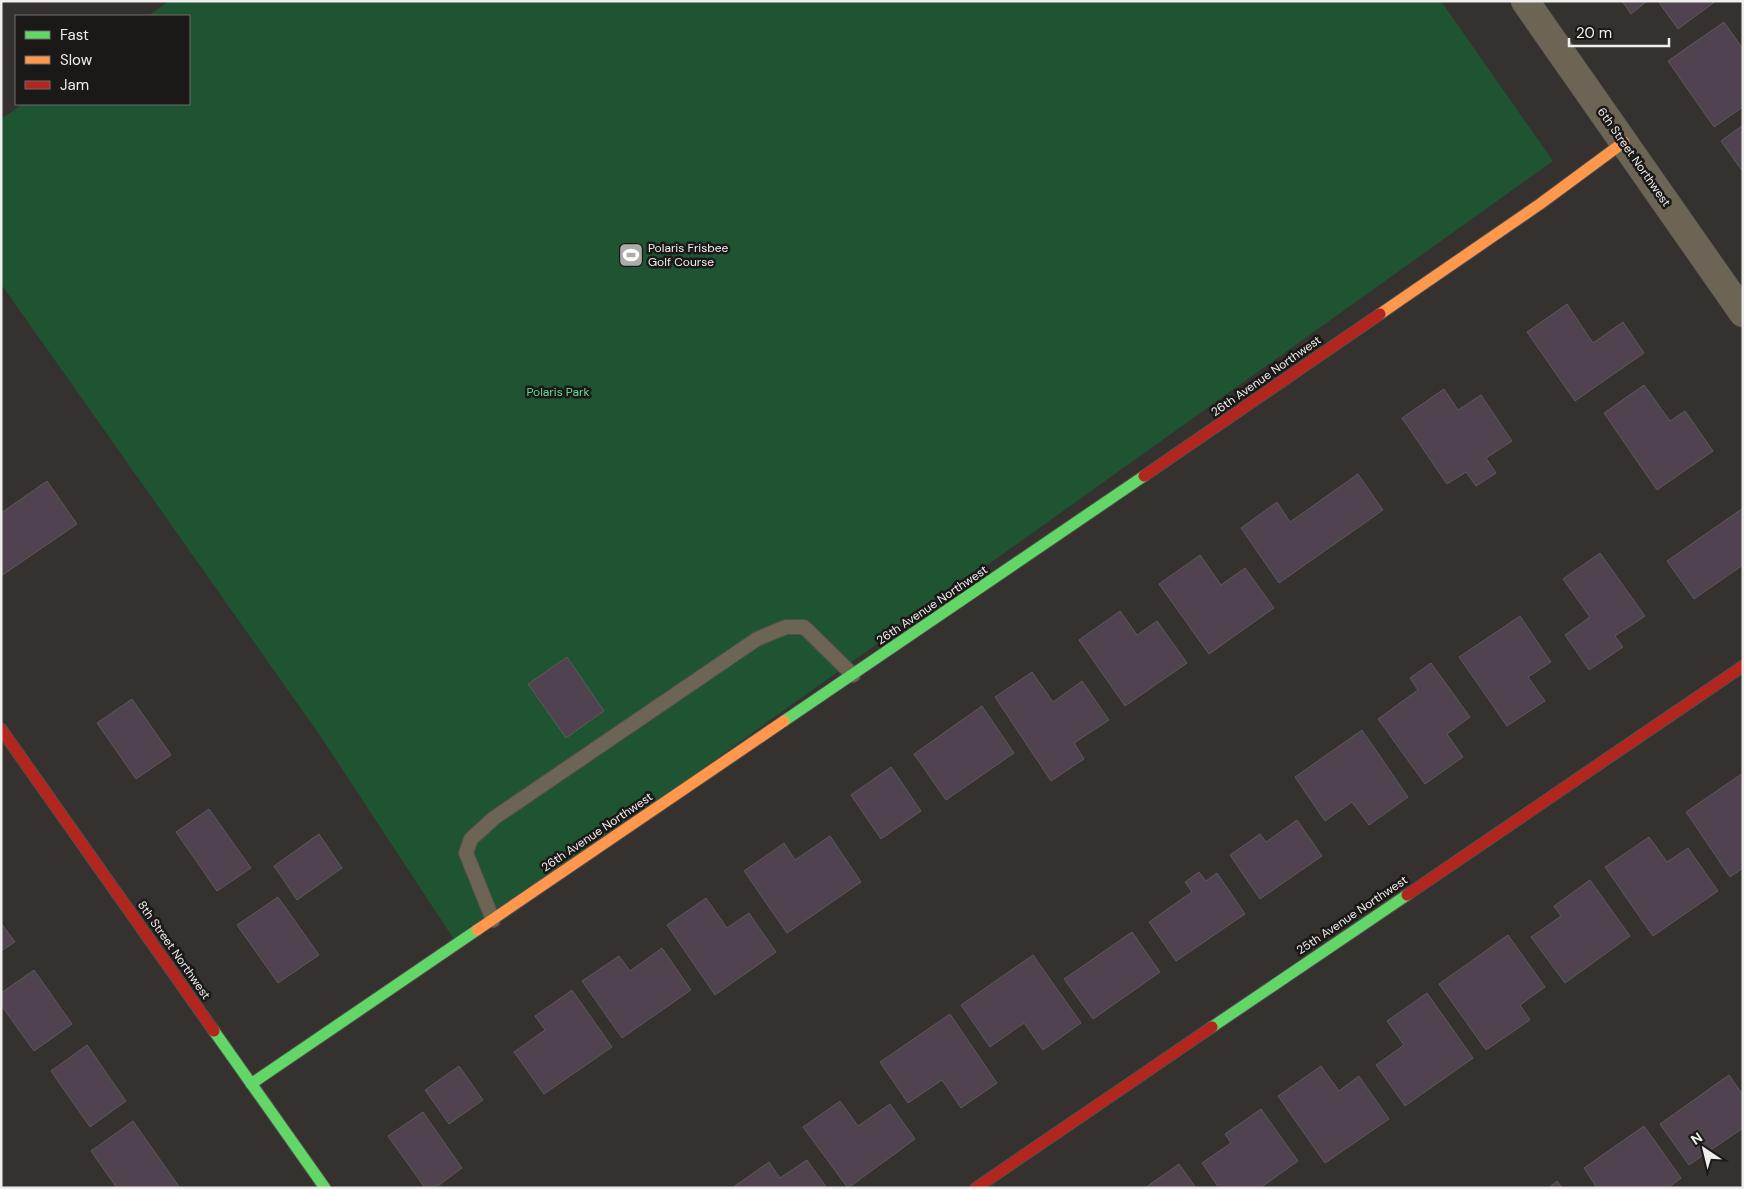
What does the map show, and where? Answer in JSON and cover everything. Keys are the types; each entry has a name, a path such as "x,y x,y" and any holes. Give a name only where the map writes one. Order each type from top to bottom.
{"street":[{"name":"6th Street Northwest","path":"1525,1 1743,313"},
{"name":"26th Avenue Northwest","path":"251,1084 1155,469 1515,221 1624,142"},
{"name":"25th Avenue Northwest","path":"976,1188 1743,666"},
{"name":"8th Street Northwest","path":"1,729 325,1188"}],"lane":[{"path":"493,920 466,853 472,839 494,818 757,639 786,627 804,628 853,675"}],"green space":[{"name":"Polaris Park","path":"169,1 1441,1 1553,161 457,944 321,737 1,284 1,119 22,105 190,105 190,15 149,15"}],"building":[{"path":"1622,1 1647,1 1631,14"},
{"path":"1658,1 1716,1 1678,29"},
{"path":"1724,22 1743,49 1743,107 1714,127 1668,61"},
{"path":"1743,125 1743,172 1721,141"},
{"path":"1567,304 1593,343 1623,322 1644,353 1575,401 1527,332"},
{"path":"1644,385 1670,421 1685,411 1713,451 1657,490 1604,413"},
{"path":"1444,389 1458,410 1481,395 1512,441 1486,458 1496,473 1476,486 1466,472 1447,484 1402,418"},
{"path":"1358,474 1383,510 1279,583 1241,528 1277,502 1290,522"},
{"path":"47,481 77,524 1,576 1,513"},
{"path":"1743,508 1743,565 1694,599 1667,561"},
{"path":"1600,553 1645,616 1615,636 1623,647 1589,670 1565,635 1590,617 1563,579"},
{"path":"1200,555 1221,585 1245,568 1274,608 1209,654 1159,584"},
{"path":"1120,611 1137,635 1157,621 1187,663 1125,706 1079,640"},
{"path":"1520,616 1551,662 1528,677 1545,701 1507,726 1459,657"},
{"path":"567,657 604,711 566,738 528,684"},
{"path":"1431,663 1470,717 1447,734 1463,757 1425,784 1378,719 1418,690 1410,678"},
{"path":"1032,672 1053,702 1082,681 1109,720 1074,743 1084,759 1051,781 995,697"},
{"path":"132,699 171,755 136,779 97,723"},
{"path":"982,706 1014,753 946,800 914,754"},
{"path":"1362,730 1408,797 1369,825 1352,802 1325,821 1295,777"},
{"path":"891,767 921,811 881,839 851,795"},
{"path":"1743,773 1743,868 1730,877 1686,812"},
{"path":"209,809 251,868 217,891 176,832"},
{"path":"1297,820 1322,856 1260,899 1230,855 1260,834 1266,842"},
{"path":"319,834 342,868 297,900 274,866"},
{"path":"830,836 861,882 787,933 744,871 784,843 795,860"},
{"path":"1649,837 1667,862 1688,848 1718,891 1653,936 1605,867"},
{"path":"1199,872 1206,881 1217,873 1245,914 1176,961 1149,922 1192,892 1185,882"},
{"path":"1590,880 1630,936 1565,983 1531,937 1561,916 1554,906"},
{"path":"278,897 319,955 278,983 237,925"},
{"path":"706,898 727,928 749,913 776,952 715,995 667,925"},
{"path":"1,923 15,942 1,951"},
{"path":"1132,932 1160,972 1093,1019 1064,979"},
{"path":"1508,935 1545,987 1520,1005 1530,1020 1486,1050 1439,984"},
{"path":"662,948 691,990 622,1038 582,981 619,956 630,971"},
{"path":"1033,955 1081,1023 1043,1050 1024,1023 990,1047 961,1005"},
{"path":"34,970 72,1024 34,1051 1,1005 1,993"},
{"path":"572,990 612,1047 544,1094 514,1052 545,1030 535,1016"},
{"path":"1427,993 1473,1058 1405,1106 1376,1065 1404,1045 1387,1021"},
{"path":"950,1014 997,1083 961,1108 942,1080 908,1103 880,1062"},
{"path":"87,1045 126,1101 90,1127 51,1071"},
{"path":"459,1066 483,1100 449,1124 425,1090"},
{"path":"1321,1066 1339,1091 1359,1076 1389,1119 1325,1163 1278,1096"},
{"path":"1729,1075 1743,1095 1743,1128 1689,1165 1660,1124"},
{"path":"840,1101 858,1126 890,1104 915,1139 848,1188 803,1127"},
{"path":"1261,1109 1298,1161 1260,1188 1219,1188 1202,1163 1231,1143 1225,1134"},
{"path":"423,1112 462,1168 435,1188 425,1188 388,1136"},
{"path":"133,1121 180,1188 117,1188 91,1151"},
{"path":"1644,1126 1681,1178 1668,1188 1597,1188 1584,1168"},
{"path":"807,1160 827,1188 732,1188 769,1162 780,1178"},
{"path":"1179,1164 1196,1188 1145,1188"},
{"path":"1557,1181 1562,1188 1549,1188"}],"traffic: fast":[{"path":"784,721 1144,476"},
{"path":"1212,1027 1407,895"},
{"path":"251,1084 477,930"},
{"path":"214,1031 325,1188"}],"traffic: slow":[{"path":"1380,314 1540,204 1624,142"},
{"path":"477,930 784,721"}],"traffic: jam":[{"path":"1144,476 1380,314"},
{"path":"1407,895 1743,666"},
{"path":"1,729 214,1031"},
{"path":"976,1188 1212,1027"}],"place":[{"name":"Polaris Frisbee Golf Course","path":"631,255"}]}
